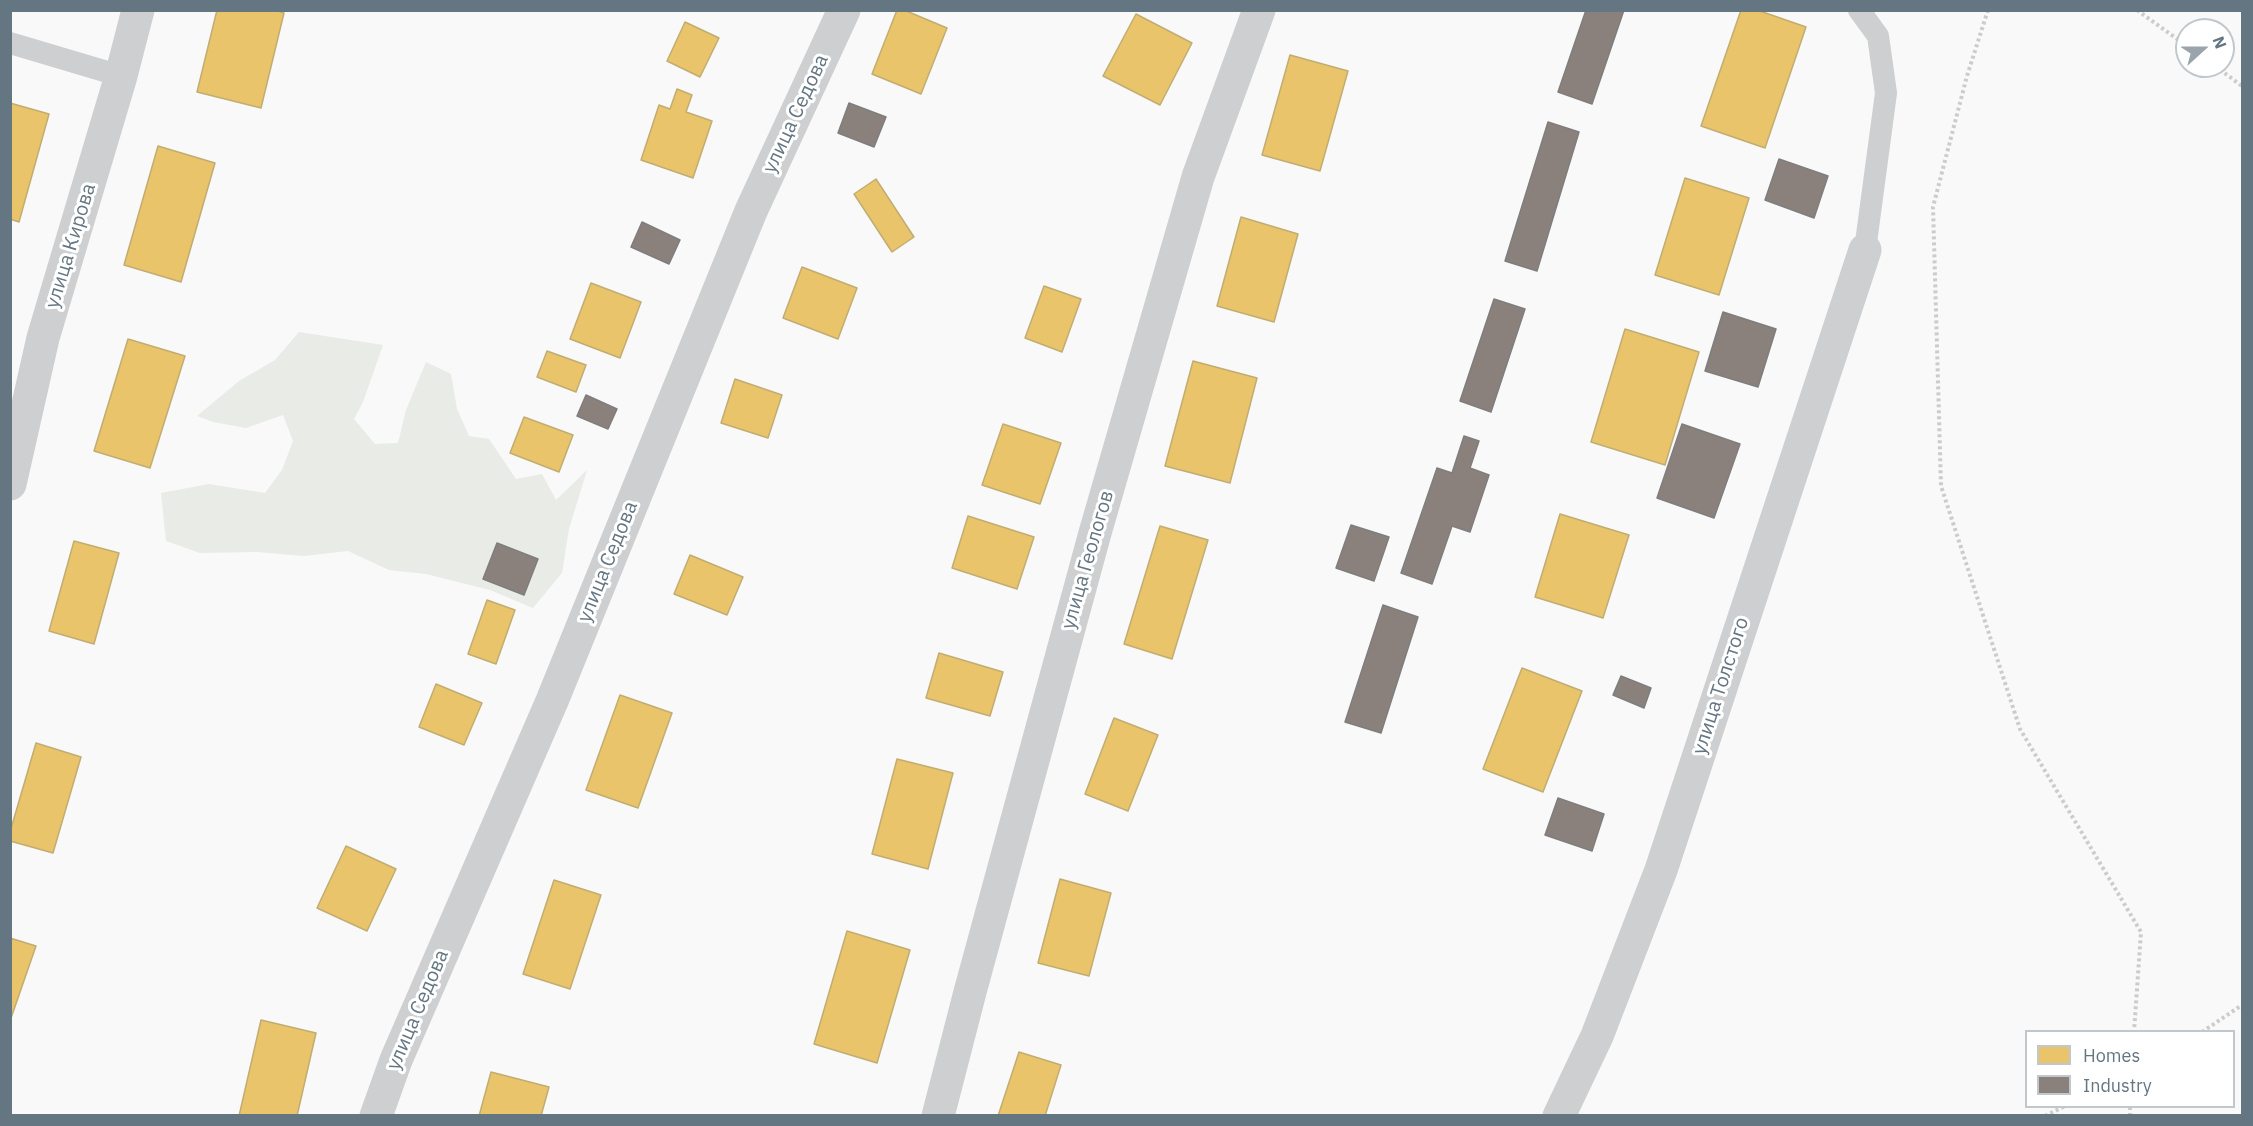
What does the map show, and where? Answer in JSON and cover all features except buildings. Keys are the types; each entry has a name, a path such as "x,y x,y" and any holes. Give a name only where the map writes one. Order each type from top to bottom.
{"street":[{"name":"улица Кирова","path":"10,483 43,338 121,76 138,10"},
{"name":"улица Седова","path":"376,1116 396,1060 552,701 751,211 844,10"},
{"name":"улица Геологов","path":"938,1116 979,957 1115,464 1198,177 1259,10"},
{"name":"улица Толстого","path":"1559,1116 1597,1036 1661,870 1865,250"}],"lane":[{"path":"1859,10 1878,36 1886,93 1865,250"},
{"path":"10,43 121,76"}],"path":[{"path":"1989,10 1967,76 1933,207 1941,486 2020,729 2141,932 2134,1030"},
{"path":"2137,10 2175,37"},
{"path":"2205,1030 2242,1005"},
{"path":"2045,1116 2063,1108"}],"shaded area":[{"path":"299,332 383,345 363,402 354,419 375,444 398,443 406,410 426,362 451,374 457,409 469,436 489,439 516,479 542,474 556,500 587,470 569,529 562,573 533,608 490,590 426,574 389,570 348,551 304,556 257,552 200,553 166,541 161,493 209,484 265,493 282,470 293,441 283,415 246,428 213,422 197,416 239,381 275,360"}]}
